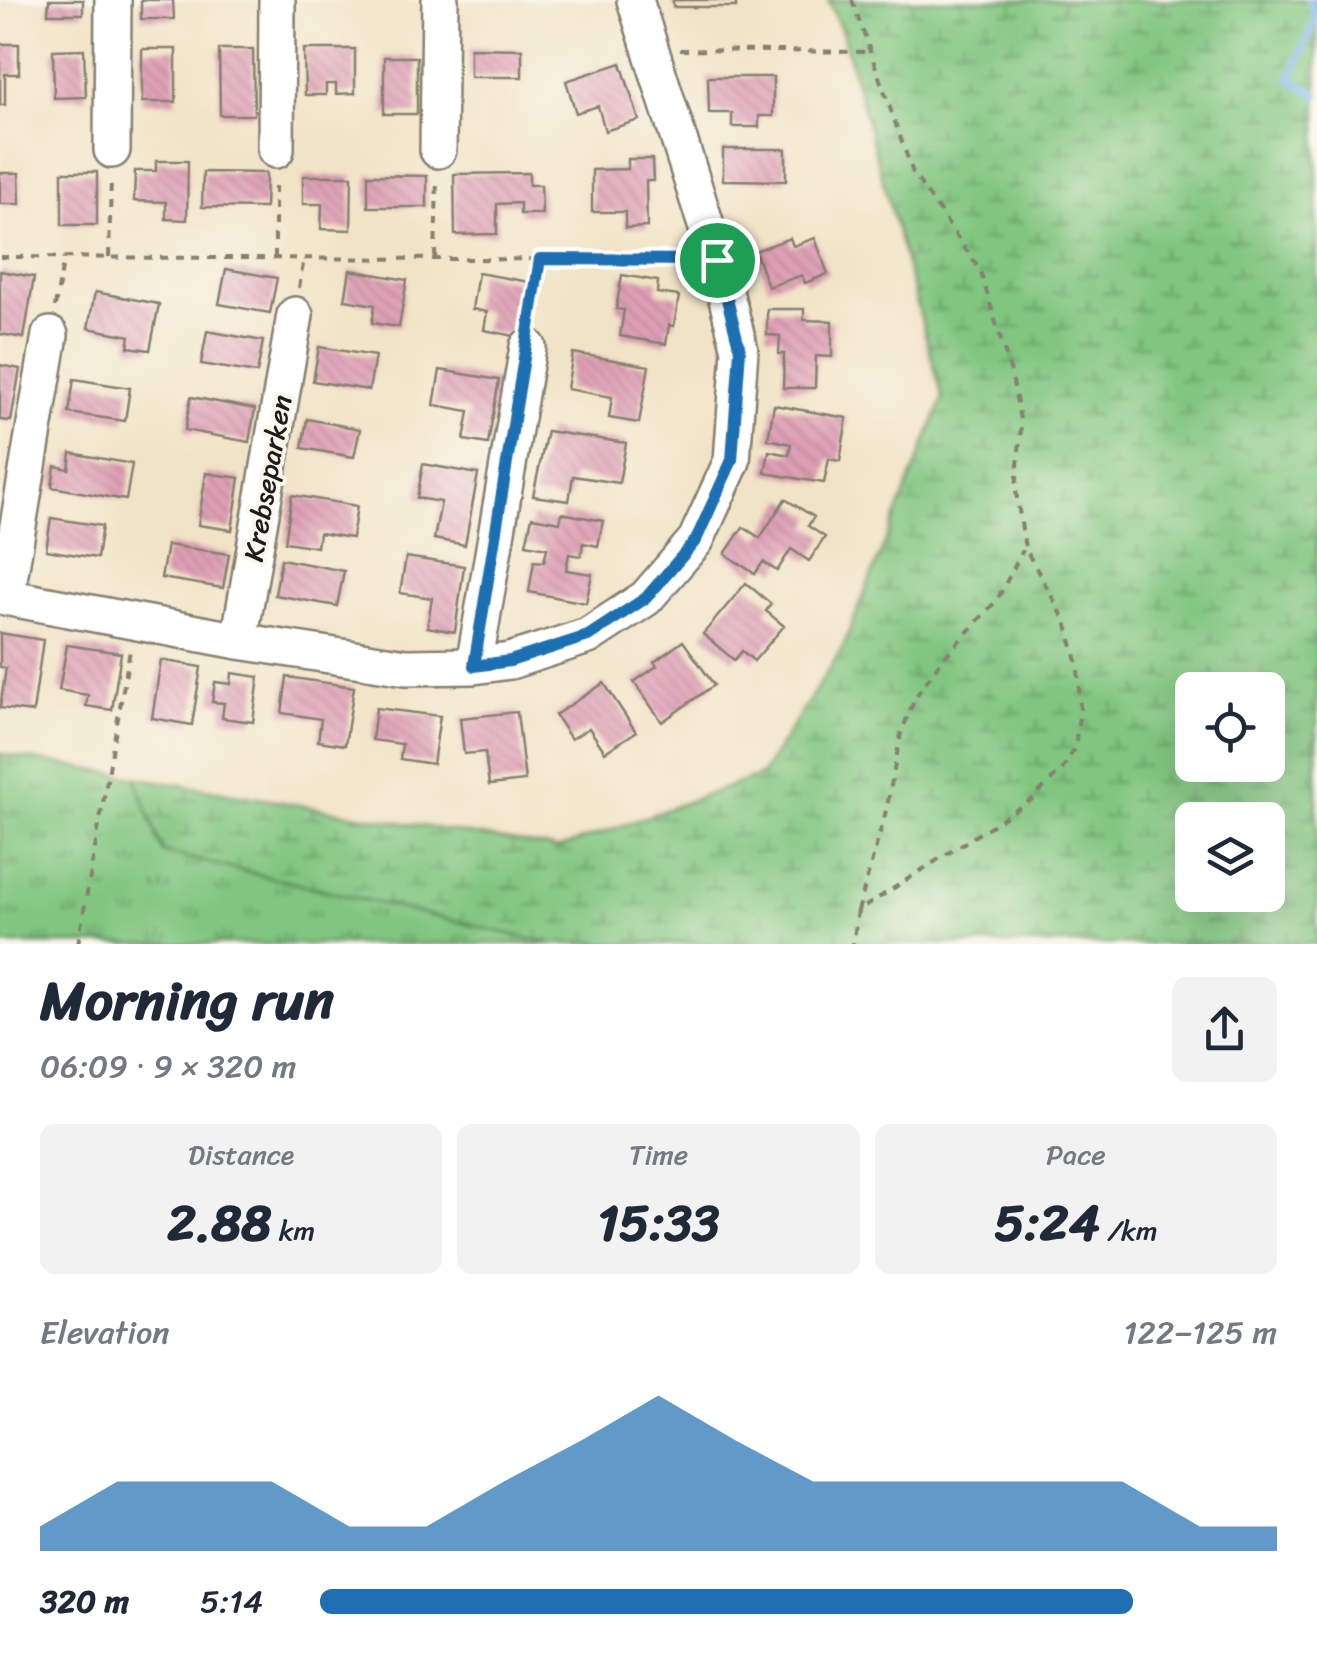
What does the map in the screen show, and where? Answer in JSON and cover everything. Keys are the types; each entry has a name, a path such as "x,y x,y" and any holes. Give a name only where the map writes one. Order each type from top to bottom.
{"street":[{"path":"112,150 113,0"},
{"path":"276,150 278,0"},
{"path":"438,150 440,0"},
{"path":"50,334 3,597 406,667 510,661 588,636 646,598 696,540 732,460 740,350 717,260 635,0"},
{"name":"Krebseparken","path":"239,641 295,315"},
{"path":"474,666 528,347"}],"path":[{"path":"852,0 914,173 980,270 1012,376 1021,424 1016,490 1024,548 1066,622 1078,665 1080,709 1075,748 1062,770 1031,800 858,911"},
{"path":"650,49 870,52"},
{"path":"109,258 112,150"},
{"path":"275,258 276,150"},
{"path":"435,258 438,150"},
{"path":"0,257 717,260"},
{"path":"50,334 64,257"},
{"path":"528,347 540,259"},
{"path":"852,944 887,807 901,733 916,696 941,661 998,600 1024,548"},
{"path":"78,944 135,621"}],"green space":[{"path":"828,0 1317,0 1317,944 552,944 163,852 135,777 558,849 761,775 842,649 943,399 842,32"},
{"path":"0,754 135,777 163,852 552,944 0,944"}],"building":[{"path":"49,0 83,0 83,14 48,14"},
{"path":"141,0 173,0 174,19 141,19"},
{"path":"673,0 736,0 736,7 673,7"},
{"path":"0,44 19,44 19,74 5,74 5,105 0,105"},
{"path":"470,48 522,49 522,77 470,77"},
{"path":"84,49 86,97 54,98 53,50"},
{"path":"142,49 176,49 176,102 142,102"},
{"path":"219,49 253,49 254,115 220,115"},
{"path":"304,49 355,49 355,93 336,94 336,84 326,84 326,95 305,95"},
{"path":"384,57 417,57 417,114 384,114"},
{"path":"621,63 639,120 605,131 598,106 576,113 566,81"},
{"path":"708,77 773,77 773,116 759,116 759,127 732,127 732,113 709,113"},
{"path":"723,149 786,149 786,181 723,180"},
{"path":"628,159 652,159 653,181 646,181 647,227 625,228 625,212 592,212 592,170 628,169"},
{"path":"156,161 188,161 187,220 166,219 166,202 134,201 135,171 156,171"},
{"path":"62,172 97,172 97,225 62,225"},
{"path":"203,172 266,173 265,208 202,207"},
{"path":"0,173 19,173 20,204 0,204"},
{"path":"529,173 529,185 541,185 542,214 520,214 520,203 497,204 497,234 455,235 454,174"},
{"path":"368,175 427,176 427,207 368,207"},
{"path":"303,176 352,176 351,230 321,229 322,204 303,204"},
{"path":"790,238 793,246 815,238 828,274 805,283 802,275 768,287 755,251"},
{"path":"226,269 277,278 270,313 219,304"},
{"path":"350,270 407,280 399,327 372,323 375,305 345,300"},
{"path":"0,271 34,277 24,338 0,334"},
{"path":"478,273 529,282 519,337 484,330 487,312 472,309"},
{"path":"622,275 658,281 657,293 679,296 674,326 669,325 666,344 620,336 624,310 616,309"},
{"path":"95,292 159,304 150,350 128,347 130,336 88,328"},
{"path":"767,309 804,309 804,320 832,321 832,357 816,356 815,388 783,388 784,354 779,354 780,336 767,335"},
{"path":"207,331 263,341 257,373 201,364"},
{"path":"319,347 375,356 369,390 313,381"},
{"path":"573,353 649,366 639,423 609,418 612,397 567,389"},
{"path":"0,365 20,369 11,421 0,420"},
{"path":"440,370 499,380 488,444 464,440 469,411 434,405"},
{"path":"74,379 130,388 125,421 69,413"},
{"path":"191,397 255,409 249,442 185,430"},
{"path":"774,405 847,418 840,461 829,459 824,483 765,473 769,451 789,455 791,444 768,439"},
{"path":"307,419 360,429 354,457 302,448"},
{"path":"547,431 626,443 619,483 573,476 569,501 533,496"},
{"path":"71,453 132,464 126,500 52,487 55,466 69,469"},
{"path":"423,464 478,474 465,545 434,539 441,502 417,498"},
{"path":"206,473 240,478 232,530 198,525"},
{"path":"292,495 357,506 352,538 319,533 317,547 285,542"},
{"path":"785,499 814,517 808,526 825,537 809,561 791,549 777,571 763,562 755,574 725,554 743,527 760,538"},
{"path":"562,513 603,521 598,546 583,543 581,556 569,554 566,570 592,574 586,603 529,592 534,561 544,562 547,548 526,544 532,517 560,522"},
{"path":"51,518 102,526 97,558 46,550"},
{"path":"167,545 229,554 223,588 161,578"},
{"path":"406,557 464,566 455,632 427,627 432,598 400,593"},
{"path":"281,559 344,571 337,606 275,595"},
{"path":"746,583 771,604 766,611 784,626 754,661 742,651 734,660 703,634"},
{"path":"0,633 43,640 33,712 0,708 6,668 0,667"},
{"path":"683,641 714,685 662,722 634,682"},
{"path":"67,645 121,653 112,710 86,706 88,695 59,690"},
{"path":"161,660 201,667 192,725 152,718"},
{"path":"232,673 259,677 253,722 222,718 224,703 212,702 215,682 231,684"},
{"path":"287,677 354,687 345,745 318,741 321,719 282,713"},
{"path":"604,683 636,732 605,752 589,728 571,739 555,715"},
{"path":"376,708 440,716 433,764 400,759 402,744 372,740"},
{"path":"517,712 525,781 489,785 485,752 464,754 460,718"}],"waterway":[{"path":"1310,0 1316,19 1290,79 1317,95"}],"route":[{"path":"540,259 717,260 740,350 732,460 696,540 646,598 588,636 510,661 474,666 540,259"}]}
